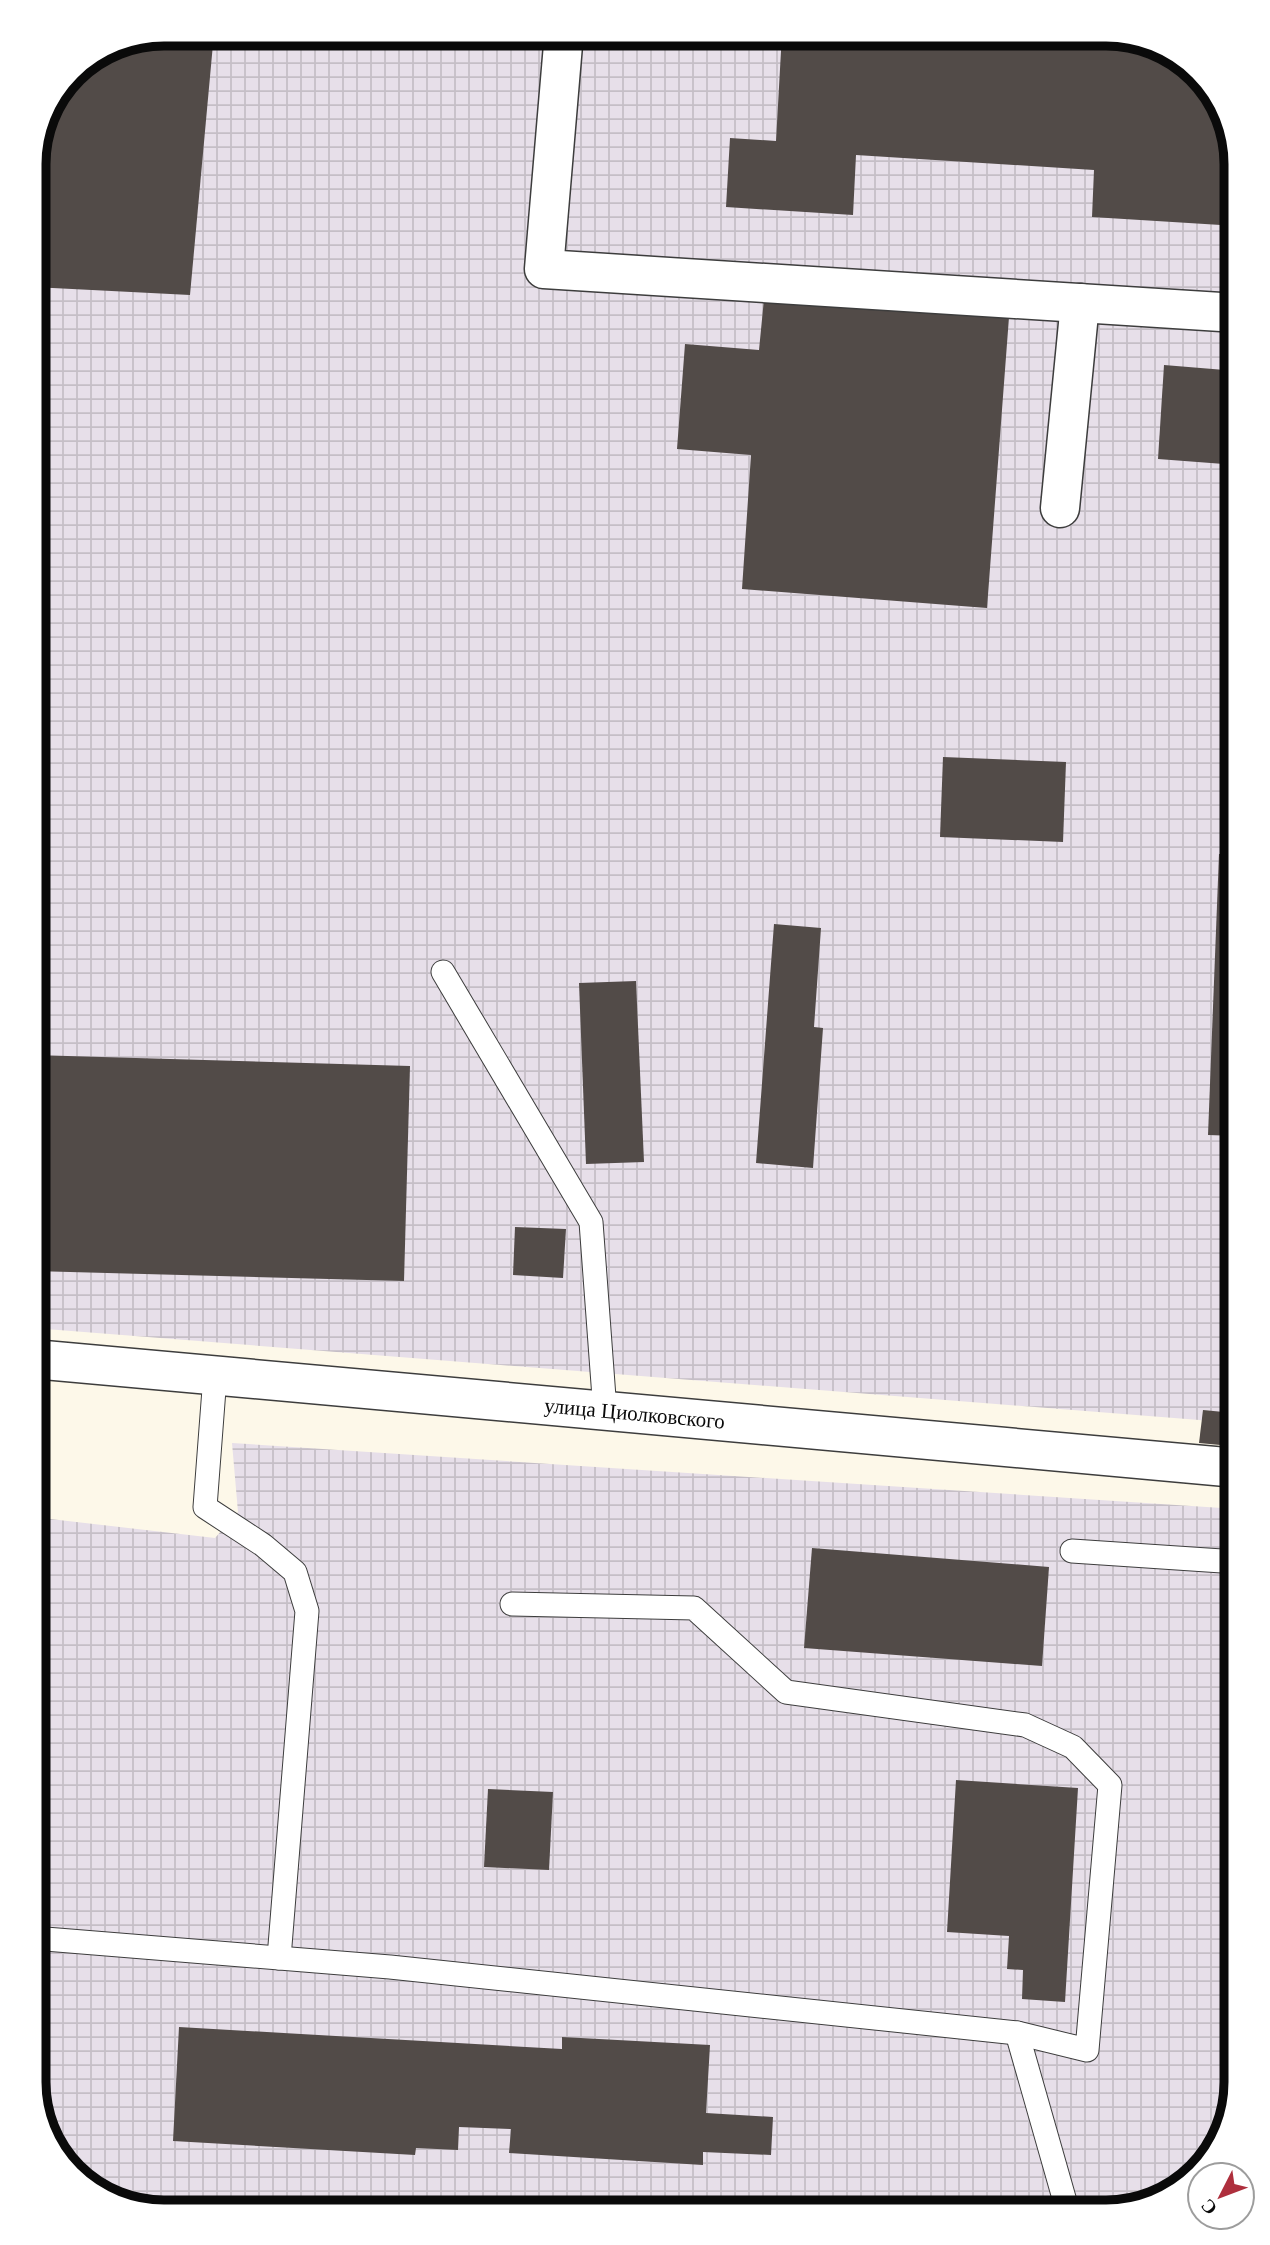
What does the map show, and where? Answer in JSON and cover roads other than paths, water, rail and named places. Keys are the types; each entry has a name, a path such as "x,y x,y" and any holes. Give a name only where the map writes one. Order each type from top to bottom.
{"street":[{"path":"563,46 544,269 1224,312"},
{"path":"1060,508 1080,303"},
{"name":"улица Циолковского","path":"46,1360 1224,1467"}],"lane":[{"path":"443,972 591,1222 605,1411"},
{"path":"215,1376 205,1507 263,1545 295,1572 307,1611 278,1958"},
{"path":"1072,1552 1224,1561"},
{"path":"46,1939 278,1958 1017,2033 1087,2050 1110,1785 1073,1747 1025,1725 786,1692 694,1608 512,1604"},
{"path":"1017,2033 1065,2200"}]}
